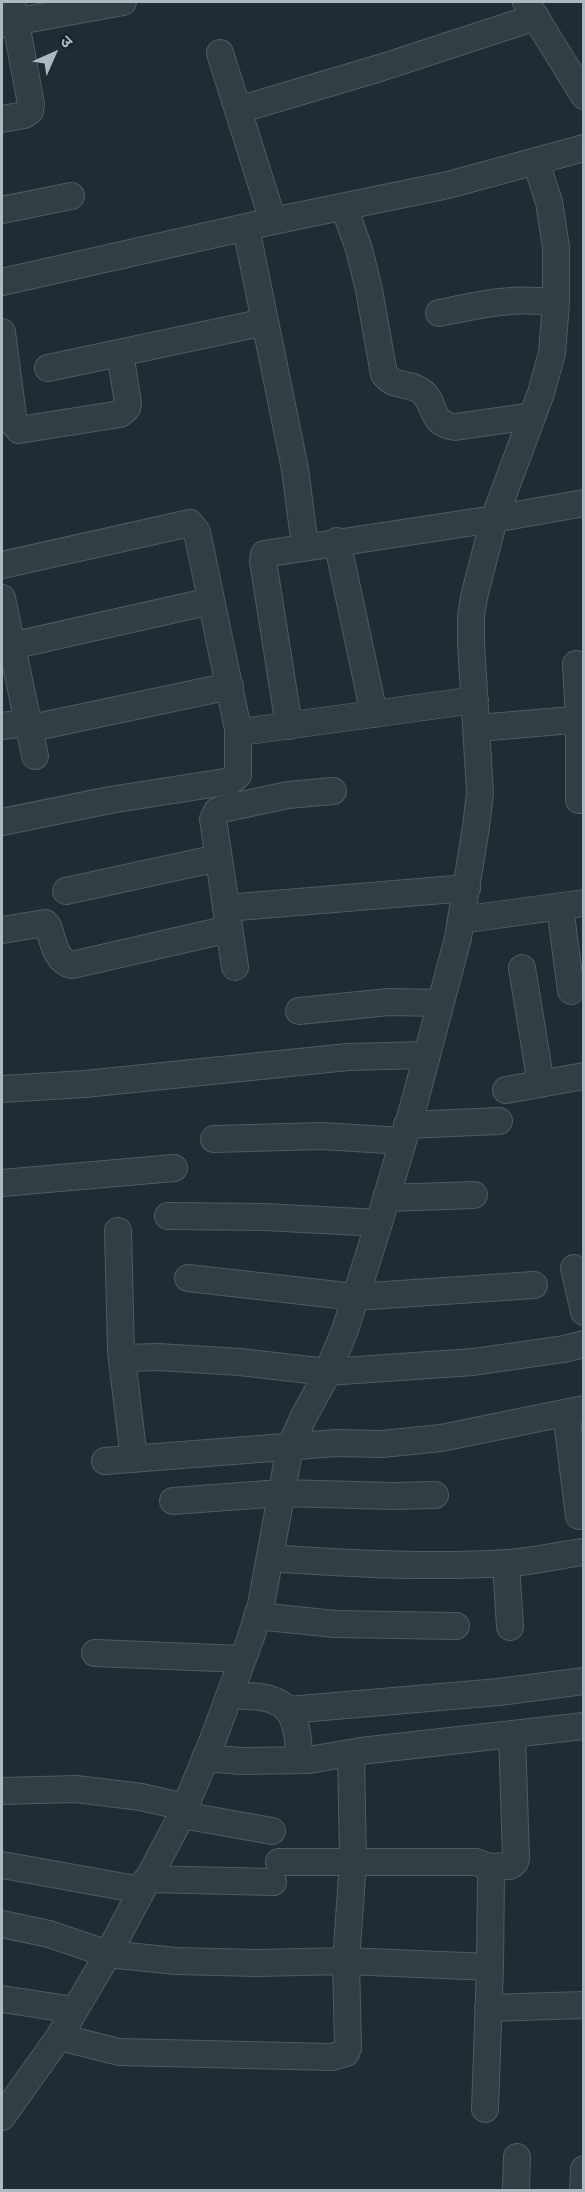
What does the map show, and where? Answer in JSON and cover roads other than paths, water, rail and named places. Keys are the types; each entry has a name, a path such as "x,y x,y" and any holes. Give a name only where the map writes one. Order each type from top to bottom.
{"street":[{"path":"2,119 24,115 30,111 31,104 10,16 123,2"},
{"path":"238,110 380,68 531,9 581,83"},
{"path":"220,53 273,221"},
{"path":"2,282 273,221 448,185 584,148"},
{"path":"2,2117 58,2037 108,1954 183,1811 205,1758 257,1616 271,1558 290,1447 345,1330 405,1133 458,938 480,793 471,616 474,597 494,519 532,416 552,353 556,303 556,248 549,202 536,162"},
{"path":"2,210 71,196"},
{"path":"344,207 359,249 384,374 389,380 421,391 443,425 455,427 532,416"},
{"path":"246,228 295,469 305,546"},
{"path":"439,313 505,300 556,303"},
{"path":"48,368 266,322"},
{"path":"2,332 14,424 19,430 109,416 124,411 128,403 120,352"},
{"path":"289,726 263,556 267,552 494,519 584,503"},
{"path":"2,565 190,523 197,532 238,729 238,775 231,781 110,800 2,822"},
{"path":"337,541 374,714"},
{"path":"2,598 7,647 35,756"},
{"path":"7,647 211,601"},
{"path":"576,664 581,719 579,800"},
{"path":"2,726 41,726 230,686"},
{"path":"238,729 245,733 476,700"},
{"path":"478,728 581,719"},
{"path":"235,967 213,819 217,811 288,795 333,790"},
{"path":"66,891 218,858"},
{"path":"2,930 45,923 62,961 72,965 227,919 467,888"},
{"path":"461,920 572,905 571,991"},
{"path":"522,968 541,1084"},
{"path":"299,1011 389,1002 440,1003"},
{"path":"2,1089 84,1084 348,1057 426,1055"},
{"path":"506,1090 584,1076"},
{"path":"214,1139 405,1133 499,1121"},
{"path":"2,1183 174,1168"},
{"path":"386,1198 474,1195"},
{"path":"168,1216 265,1217 379,1223"},
{"path":"118,1231 122,1358 134,1459"},
{"path":"574,1268 584,1312"},
{"path":"188,1278 355,1297 534,1285"},
{"path":"122,1358 158,1357 240,1362 327,1372 472,1362 584,1344"},
{"path":"105,1461 336,1443 382,1444 441,1438 575,1411 579,1516"},
{"path":"173,1501 281,1493 435,1495"},
{"path":"271,1558 402,1565 506,1563 583,1556"},
{"path":"506,1563 510,1627"},
{"path":"257,1616 336,1624 456,1626"},
{"path":"95,1653 243,1659"},
{"path":"288,1710 499,1692 584,1681"},
{"path":"228,1696 261,1696 288,1710 293,1715 297,1730 299,1760"},
{"path":"205,1758 241,1761 299,1760 513,1734 583,1732"},
{"path":"2,1865 144,1885 353,1862 476,1862 489,1867 510,1866 516,1858 513,1734"},
{"path":"58,2037 119,2052 337,2057 346,2053 348,2048 346,1961 353,1862 351,1753"},
{"path":"2,1791 76,1789 141,1797 183,1811 272,1831"},
{"path":"485,2109 490,1967 491,1872 489,1867"},
{"path":"2,1924 49,1934 108,1954 192,1961 346,1961 490,1967"},
{"path":"2,1999 74,2010"},
{"path":"488,2008 584,2005"},
{"path":"516,2190 517,2157"},
{"path":"583,2190 584,2169"}]}
